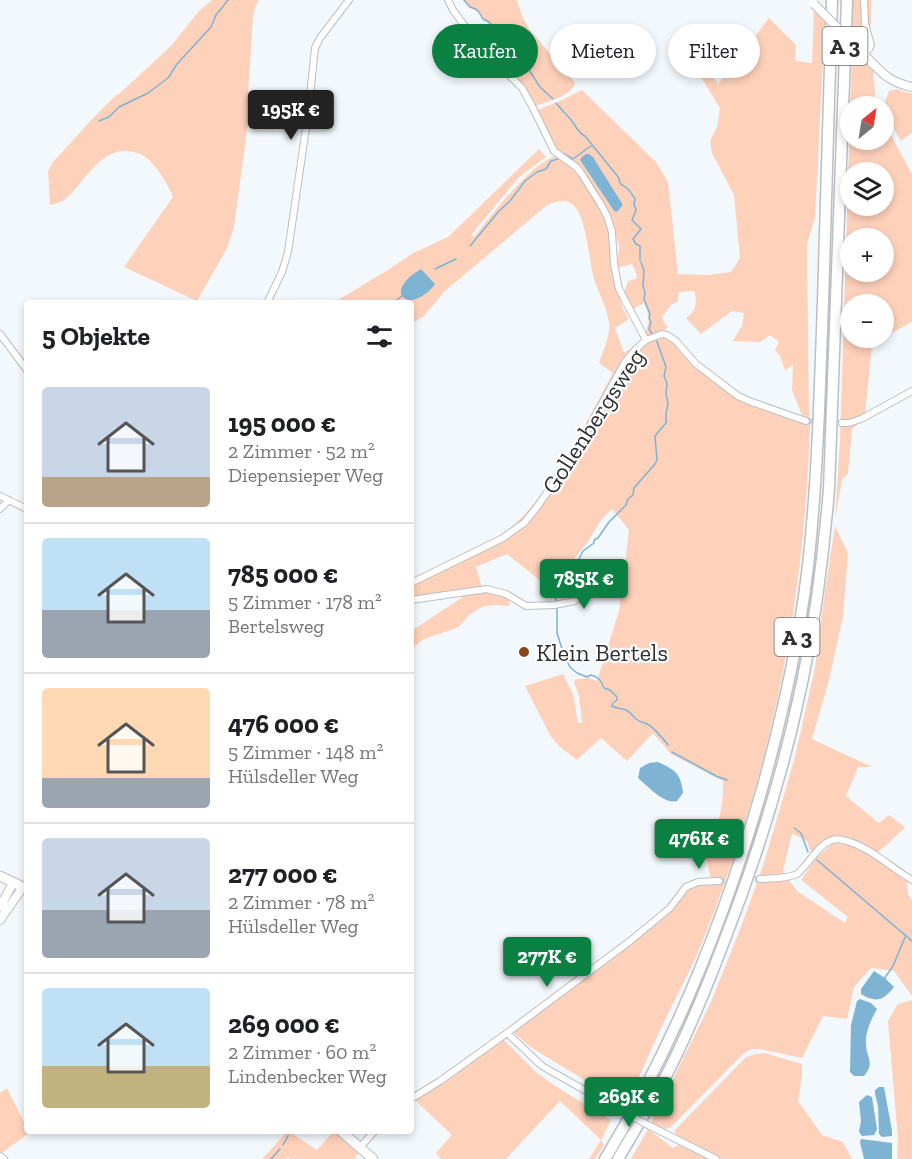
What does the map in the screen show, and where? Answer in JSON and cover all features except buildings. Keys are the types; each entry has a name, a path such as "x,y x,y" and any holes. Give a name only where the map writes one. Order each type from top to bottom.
{"highway":[{"name":"A 3","path":"605,1159 657,1065 709,949 747,842 776,740 796,643 810,549 815,487 832,0"},
{"name":"A 3","path":"618,1159 668,1071 720,953 778,782 801,689 817,598 829,489 847,0"}],"main road":[{"path":"812,2 888,78 896,83 912,87"},
{"path":"0,876 24,888"},
{"path":"0,907 13,883"},
{"path":"0,920 24,889"},
{"path":"345,1134 374,1159"}],"street":[{"path":"269,300 279,280 288,252 315,48 322,35 349,0"},
{"path":"448,0 477,43 522,88 554,151 576,167 600,203 612,232 614,264 619,289 648,339"},
{"path":"864,0 865,24 871,45 864,55"},
{"path":"0,334 24,366"},
{"name":"Gollenbergsweg","path":"414,582 503,538 524,523 577,448 625,362 648,339 662,334 673,338 696,364 738,396 806,421"},
{"path":"842,423 861,419 912,391"},
{"path":"0,496 24,508"},
{"path":"0,509 9,500"},
{"path":"414,600 487,589 506,594 526,606 557,605 572,603 588,586"},
{"path":"760,879 798,874 823,845 831,840 840,839 871,853 912,880"},
{"path":"414,1097 507,1033 650,925 670,908 686,887 698,882 719,881"},
{"path":"507,1033 542,1066 618,1109 716,1159"},
{"path":"360,1147 372,1134"}],"shaded area":[{"path":"212,0 259,0 253,17 248,123 234,227 227,248 198,300 195,300 124,267 173,197 164,179 150,161 140,154 127,151 115,152 96,165 63,201 50,205 48,171 53,162 94,117 171,46 199,11"},
{"path":"463,0 517,0 526,24 489,24 478,12 470,8"},
{"path":"853,0 871,0 871,25 863,30 865,48 852,34"},
{"path":"814,9 825,20 815,218 807,244 809,420 803,418 792,390 793,365 785,370 775,350 779,342 770,335 760,342 733,341 742,326 744,313 732,311 701,334 686,318 695,306 694,291 679,292 678,301 671,305 662,317 668,327 663,332 643,337 648,324 644,303 631,310 624,292 628,281 636,279 637,275 632,264 617,268 619,246 609,213 583,172 553,147 537,110 582,90 656,162 668,182 678,274 709,275 731,272 740,258 734,195 712,153 710,141 717,127 720,108 702,78 714,78 718,84 723,78 760,78 760,30 769,18 796,45 795,61 812,63","holes":["589,154 593,157 623,205 617,212 614,211 580,160"]},
{"path":"538,40 550,54 550,78 571,78 575,83 569,92 535,106 513,78 538,78"},
{"path":"852,48 873,68 875,96 850,96"},
{"path":"897,89 912,94 912,133 901,141 894,129 894,96 887,96 889,91"},
{"path":"894,141 912,174 912,322 894,332 894,294 845,294 845,282 894,282 894,228 847,228 847,216 894,216 894,162 849,162 849,150 894,150"},
{"path":"539,149 546,157 519,177 471,235 474,237 524,178 547,160 557,156 579,174 603,214 610,231 616,288 629,319 615,328 624,353 635,348 576,448 531,513 510,533 499,537 517,523 549,484 564,462 613,373 599,363 608,338 609,323 593,275 581,218 573,205 560,201 547,205 445,291 424,316 414,322 414,300 338,300 413,253 448,237"},
{"path":"665,337 747,404 810,424 803,531 789,637 780,689 754,793 731,866 703,942 624,1111 617,1106 619,1101 532,1048 514,1033 515,1029 585,978 694,885 719,883 711,879 706,858 720,815 723,781 671,754 653,733 627,761 601,738 577,760 551,737 525,686 563,674 573,694 578,723 582,722 579,696 574,682 577,679 589,678 597,681 619,611 629,530 612,509 601,520 587,543 555,583 553,591 507,554 476,567 482,588 453,590 414,597 414,583 512,534 577,452 628,361 645,342"},
{"path":"843,348 872,348 865,414 856,417 858,424 852,429 848,474 842,479 835,519"},
{"path":"835,526 848,553 843,617 828,684 812,739 872,767 858,767 846,796 879,823 889,815 905,827 876,853 843,837 811,852 807,841 792,833 783,871 797,891 845,923 848,917 801,880 817,857 833,843 862,850 907,878 908,894 912,900 912,996 894,971 871,968 854,987 847,1019 823,1016 802,1058 760,1049 752,1049 744,1053 670,1128 661,1129 651,1123 711,1002 741,927 764,863 795,757 815,668"},
{"path":"493,592 509,597 509,606 482,607 469,615 459,627 424,639 414,647 414,629 463,597 460,594"},
{"path":"912,1000 912,1159 897,1159 898,1139 888,1021 898,1004"},
{"path":"503,1039 537,1073 611,1120 601,1140 560,1101 506,1159 441,1159 436,1153 452,1135 415,1100"},
{"path":"764,1053 802,1064 798,1101 822,1135 843,1142 852,1159 722,1159 678,1138 674,1131 746,1057"},
{"path":"7,1088 24,1122 24,1134 28,1134 2,1153 0,1152 0,1093"},
{"path":"648,1129 673,1148 678,1145 708,1159 631,1159"},
{"path":"285,1134 293,1134 317,1150 331,1134 340,1134 360,1151 354,1159 290,1159 288,1157 286,1159 262,1159"},
{"path":"601,1140 604,1145 595,1159 589,1159"}],"water":[{"path":"586,154 593,157 623,205 617,212 614,211 580,160"},
{"path":"421,269 435,284 420,297 407,300 401,295 402,286 407,279"},
{"path":"658,762 673,770 681,781 683,793 677,801 661,797 638,778 640,768 649,763"},
{"path":"874,971 894,987 883,998 871,999 861,994 861,989"},
{"path":"860,999 871,1003 877,1009 866,1035 869,1068 864,1076 854,1076 850,1072 851,1025 857,1001"},
{"path":"884,1087 892,1136 882,1137 879,1134 875,1090"},
{"path":"867,1095 872,1097 877,1129 874,1135 862,1136 859,1132 861,1121 859,1102"},
{"path":"861,1139 892,1143 892,1159 864,1159"}],"waterway":[{"path":"99,121 109,117 119,107 148,93 168,78 177,64 211,27 216,15 228,0"},
{"path":"464,0 489,22 524,67 529,70 540,87 553,99"},
{"path":"556,103 635,199 636,210 632,220 641,229 633,239 640,246 640,260"},
{"path":"564,154 573,159 591,146"},
{"path":"470,246 525,181 537,172 546,169 551,161 558,159"},
{"path":"435,269 456,259"},
{"path":"641,262 644,271 644,299 650,314 649,329 653,335"},
{"path":"397,300 402,296"},
{"path":"556,603 555,594 568,580 583,551 594,543 609,522 626,505 628,499 633,495 634,488 657,460 655,436 666,423 668,403 667,383 664,376 666,367 656,339"},
{"path":"557,608 557,633 570,667 587,677 591,675 598,678 604,688 617,697 612,706 626,710 638,720 651,726 668,745"},
{"path":"672,752 727,780"},
{"path":"794,828 801,833 808,852"},
{"path":"817,860 912,941"},
{"path":"884,979 893,966 906,935"},
{"path":"283,1145 288,1136"},
{"path":"271,1159 280,1149"}],"tunnel":[{"path":"806,421 833,423"},
{"path":"719,881 760,879"}],"place":[{"name":"Klein Bertels","path":"524,652"}]}
